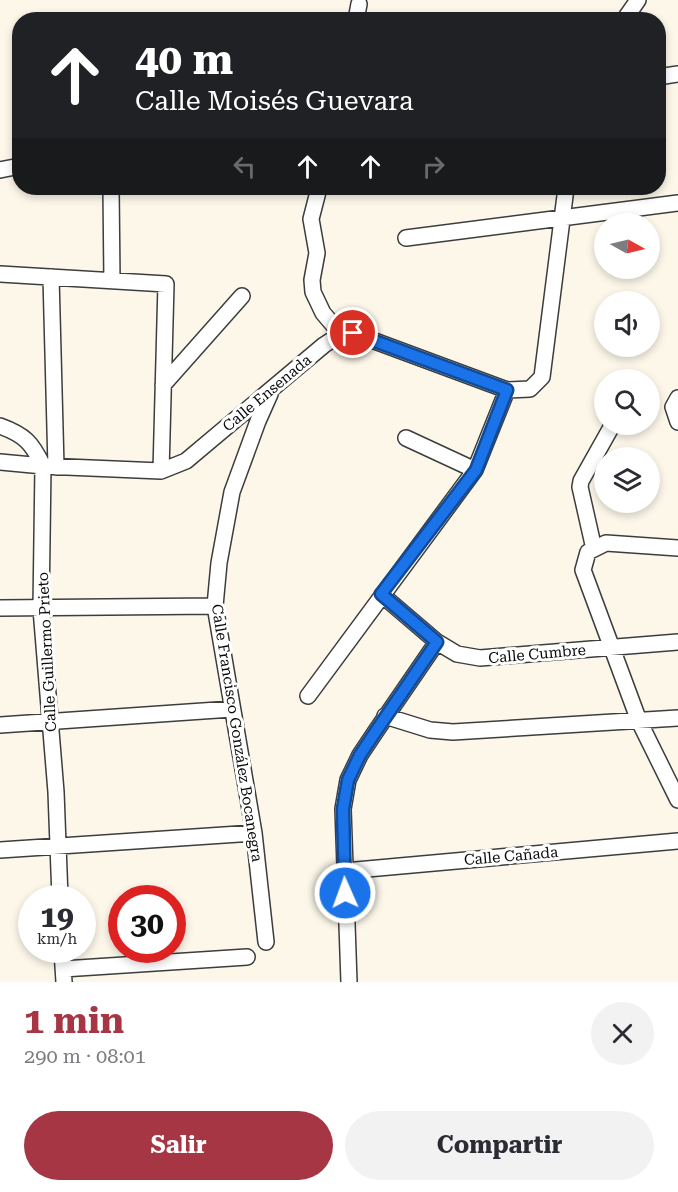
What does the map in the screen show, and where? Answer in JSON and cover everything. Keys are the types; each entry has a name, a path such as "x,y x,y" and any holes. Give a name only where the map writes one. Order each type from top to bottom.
{"street":[{"path":"111,195 112,281"},
{"path":"317,195 311,219 317,253 312,280 313,292 323,313 341,334 353,333 507,390 530,389 542,377 565,195"},
{"path":"406,238 678,202"},
{"path":"0,274 166,284 160,471"},
{"name":"Calle Guillermo Prieto","path":"51,277 50,466 41,609 56,792 59,885"},
{"path":"163,385 242,296"},
{"name":"Calle Ensenada","path":"0,462 160,471 186,461 324,345 341,334"},
{"name":"Calle Francisco González Bocanegra","path":"266,942 254,834 215,606 219,563 232,492 258,420 273,389"},
{"path":"308,696 381,594 476,470 507,390"},
{"path":"678,398 674,407 678,422"},
{"path":"0,426 11,430 33,445 50,466"},
{"path":"594,549 580,487 581,481 607,435"},
{"path":"406,438 476,470"},
{"path":"678,548 606,543 588,552 583,570 639,721 678,800"},
{"name":"Calle Cumbre","path":"381,594 437,642 457,654 480,658 678,642"},
{"path":"0,608 215,606"},
{"path":"349,982 343,809 348,780 360,755 437,642"},
{"path":"0,725 232,709"},
{"path":"386,716 430,730 453,732 678,717"},
{"path":"0,850 254,834"},
{"name":"Calle Cañada","path":"345,871 678,841"},
{"path":"64,976 247,957"}],"route":[{"path":"345,893 343,809 348,780 360,755 437,642 381,594 476,470 507,390 353,333"}]}
